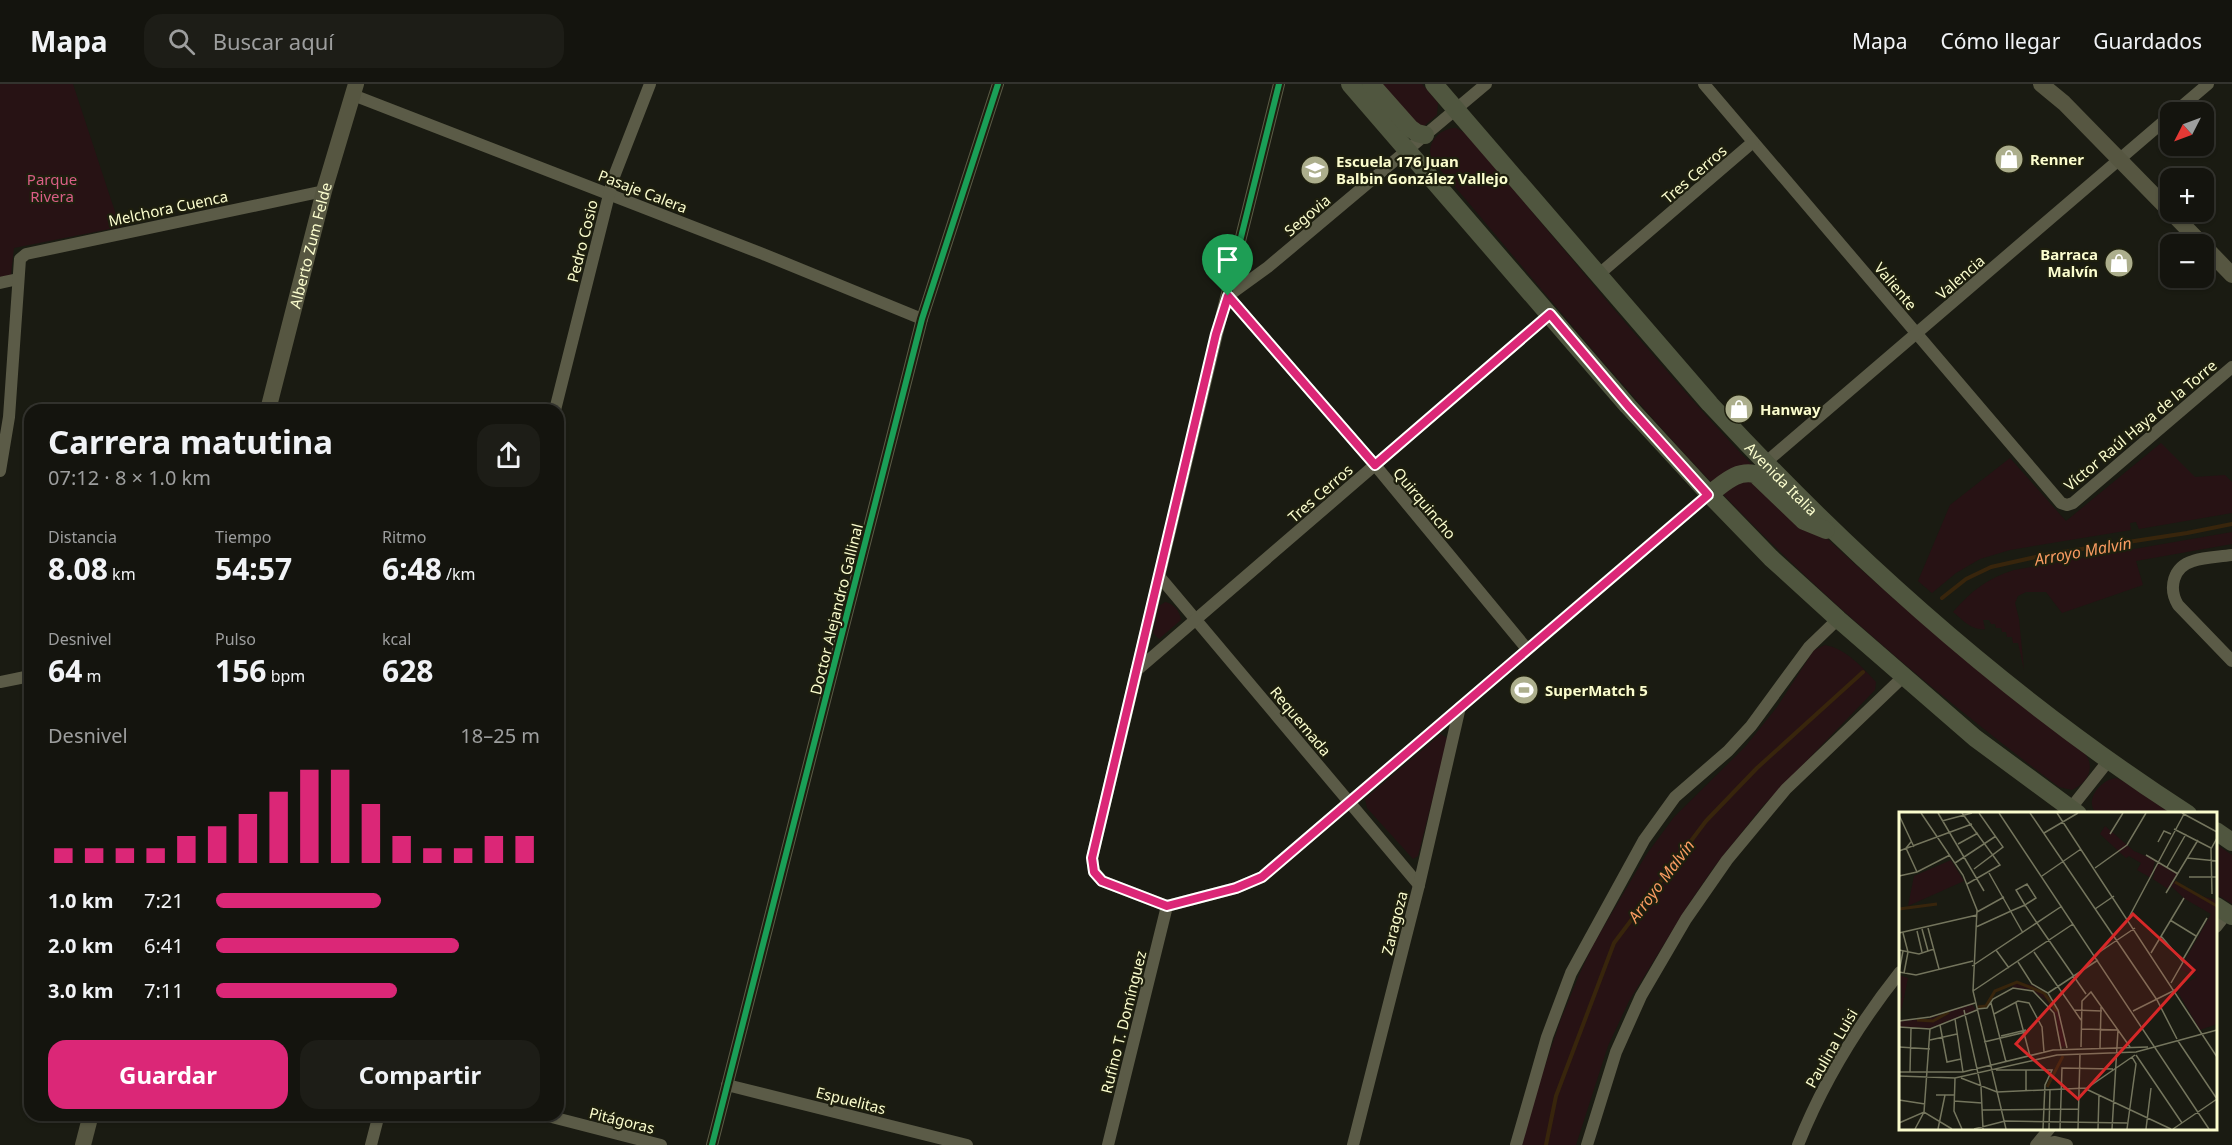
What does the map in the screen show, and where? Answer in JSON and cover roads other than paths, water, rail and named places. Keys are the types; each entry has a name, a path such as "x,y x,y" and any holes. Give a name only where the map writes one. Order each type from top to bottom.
{"main road":[{"path":"1350,84 1628,406 1708,495 1771,558 1903,677 1975,738 2072,812"},
{"path":"1371,84 1410,128 1425,135"},
{"name":"Avenida Italia","path":"1434,84 1653,339 1765,463 1836,534 1988,668 2109,759 2187,812"},
{"path":"1708,495 1733,476 1747,472 1755,474 1804,520 1836,534"},
{"path":"2217,832 2232,842"}],"street":[{"name":"Pedro Cosio","path":"556,404 613,179 650,84"},
{"name":"Doctor Alejandro Gallinal","path":"712,1145 922,319 998,84"},
{"path":"1279,84 1228,296 1216,334 1092,858 1094,872 1102,881 1167,906 1236,888 1262,877 1708,495"},
{"name":"Segovia","path":"1228,296 1268,267 1486,84"},
{"name":"Valiente","path":"1704,84 2061,503 2067,505"},
{"path":"2042,84 2064,103 2192,234"},
{"path":"2062,84 2064,103"},
{"path":"2187,102 2208,84"},
{"name":"Pasaje Calera","path":"355,89 609,194 922,319"},
{"name":"Alberto Zum Felde","path":"270,404 324,191 355,89"},
{"name":"Valencia","path":"1765,463 2160,125"},
{"name":"Tres Cerros","path":"1598,275 1753,142"},
{"name":"Melchora Cuenca","path":"18,279 20,259 32,251 324,191"},
{"path":"2214,256 2232,275"},
{"path":"0,283 18,279 9,417 0,471"},
{"name":"Quirquincho","path":"1228,296 1375,465 1527,649"},
{"name":"Tres Cerros","path":"1136,671 1550,314"},
{"name":"Víctor Raúl Haya de la Torre","path":"2067,505 2073,503 2232,367"},
{"path":"2232,555 2192,561 2178,571 2172,586 2178,605 2232,661"},
{"name":"Requemada","path":"1159,576 1419,885"},
{"path":"1516,1145 1547,1038 1571,973 1644,840 1675,797 1728,751 1751,726 1809,647 1838,619"},
{"path":"0,682 24,676"},
{"path":"1587,1145 1616,1052 1641,996 1686,919 1727,860 1786,789 1903,677"},
{"name":"Zaragoza","path":"1353,1145 1419,885 1460,706"},
{"path":"2072,812 2109,759"},
{"name":"Rufino T. Domínguez","path":"1108,1145 1167,906"},
{"name":"Paulina Luisi","path":"1798,1145 1832,1073 1853,1037 1899,973"},
{"name":"Espuelitas","path":"727,1084 967,1145"},
{"name":"Pitágoras","path":"564,1120 661,1145"},
{"path":"83,1145 89,1121"},
{"path":"371,1145 377,1121"},
{"path":"2037,1145 2048,1130"},
{"path":"2037,1145 2055,1142 2067,1145"}],"waterway":[{"name":"Arroyo Malvín","path":"1942,598 1966,579 1991,567 2049,554 2232,524"},
{"name":"Arroyo Malvín","path":"1546,1145 1556,1096 1614,943 1706,821 1757,768 1863,672"}],"place":[{"name":"Renner","path":"2009,159"},
{"name":"Escuela 176 Juan Balbin González Vallejo","path":"1315,170"},
{"name":"Barraca Malvín","path":"2119,263"},
{"name":"Hanway","path":"1739,409"},
{"name":"SuperMatch 5","path":"1524,690"}],"park label":[{"name":"Parque Rivera","path":"52,188"}]}
